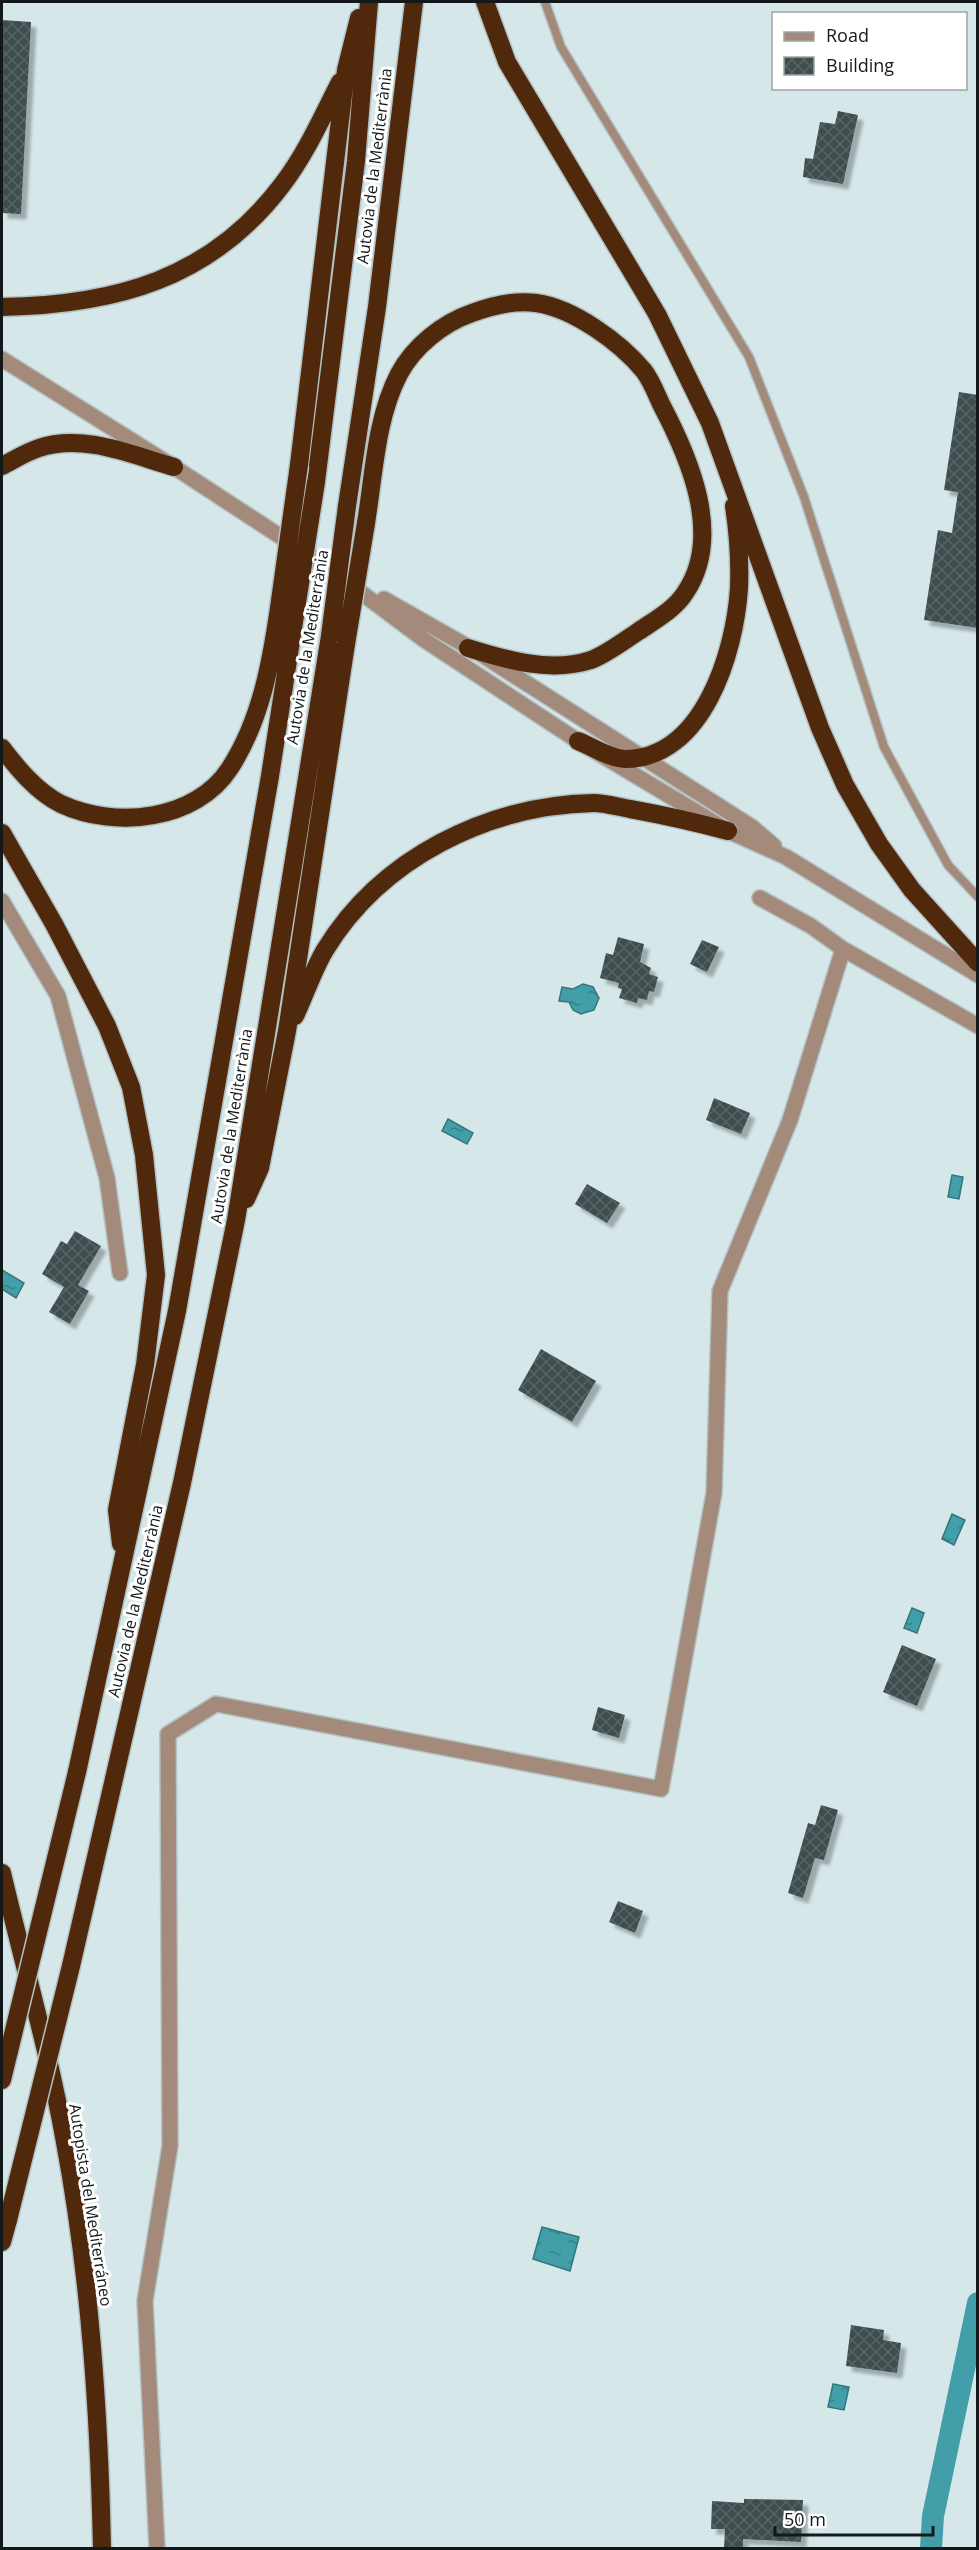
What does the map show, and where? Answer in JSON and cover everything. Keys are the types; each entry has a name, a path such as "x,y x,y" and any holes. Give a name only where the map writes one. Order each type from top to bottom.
{"highway":[{"path":"2,748 36,786 61,803 98,816 128,819 160,813 189,804 215,785 230,769 244,742 271,666 287,611 299,465 346,70 363,2"},
{"name":"Autovia de la Mediterrània","path":"2,2080 77,1772 177,1311 268,787 287,611 316,482 356,161 369,2"},
{"name":"Autovia de la Mediterrània","path":"2,2242 71,1966 182,1484 236,1220 338,640 348,506 377,307 414,2"},
{"path":"484,2 507,62 657,314 710,423 820,728 844,784 879,844 912,890 978,963"},
{"path":"2,307 41,306 129,291 171,277 216,251 262,210 283,185 306,149 346,70"},
{"path":"236,1220 260,1168 287,1031 338,640 366,523 387,402 400,373 413,353 452,320 491,306 536,303 573,315 606,335 644,372 675,431 691,469 702,523 699,561 686,593 663,615 591,660 532,665 468,648"},
{"path":"2,466 40,447 80,443 112,448 174,467"},
{"path":"578,741 623,760 661,752 680,740 694,724 712,692 731,639 739,588 731,480"},
{"path":"287,1031 324,951 349,916 394,872 447,838 487,820 543,807 596,803 728,831"},
{"path":"2,833 54,924 107,1026 131,1086 144,1155 156,1275 145,1365 117,1510 123,1558"},
{"name":"Autopista del Mediterráneo","path":"2,1873 65,2141 86,2278 100,2447 102,2548"}],"street":[{"path":"2,359 327,567 468,648 752,827 786,857"},
{"path":"327,567 423,639 578,741 728,831 786,857 978,975"},
{"path":"759,898 811,926 843,949 978,1026"},
{"path":"2,901 58,996 107,1179 120,1273"},
{"path":"157,2548 145,2301 170,2146 168,1734 216,1704 661,1789 714,1493 720,1291 790,1120 843,949"}],"lane":[{"path":"545,2 561,47 749,357 804,497 884,747 948,865 978,897"}],"water":[{"path":"583,984 593,987 599,998 594,1010 581,1014 573,1010 569,1002 559,1001 562,987 573,989"},
{"path":"448,1119 473,1133 467,1144 442,1131"},
{"path":"952,1175 963,1177 959,1199 948,1197"},
{"path":"2,1270 24,1283 16,1298 2,1289"},
{"path":"952,1514 965,1520 954,1545 942,1539"},
{"path":"912,1608 924,1613 917,1633 904,1628"},
{"path":"542,2227 579,2237 570,2271 533,2259"},
{"path":"833,2384 849,2387 844,2410 828,2407"}],"building":[{"path":"2,20 31,22 21,214 2,213"},
{"path":"838,111 858,115 843,184 803,177 805,158 813,159 820,122 835,124"},
{"path":"959,392 978,395 978,628 924,620 938,530 952,533 958,492 944,490"},
{"path":"618,937 644,944 640,962 651,968 649,974 658,977 654,992 649,991 647,1000 638,998 637,1003 619,998 622,989 618,988 619,983 600,978 606,953 613,955"},
{"path":"702,940 719,947 707,972 690,964"},
{"path":"714,1098 750,1113 741,1134 706,1120"},
{"path":"587,1184 620,1203 607,1223 575,1204"},
{"path":"75,1231 101,1246 78,1285 89,1291 70,1324 49,1312 64,1287 42,1274 61,1241 67,1244"},
{"path":"541,1349 596,1381 572,1422 518,1390"},
{"path":"902,1645 936,1659 917,1706 883,1692"},
{"path":"598,1707 625,1715 619,1738 592,1730"},
{"path":"821,1805 838,1810 824,1860 815,1858 803,1898 788,1893 808,1823 815,1825"},
{"path":"618,1901 643,1911 635,1933 609,1922"},
{"path":"851,2325 884,2330 883,2340 901,2343 897,2373 846,2366"},
{"path":"744,2499 803,2500 801,2542 743,2539 743,2548 724,2548 725,2529 711,2529 712,2501 744,2503"}],"waterway":[{"path":"931,2548 933,2516 978,2303"}]}
